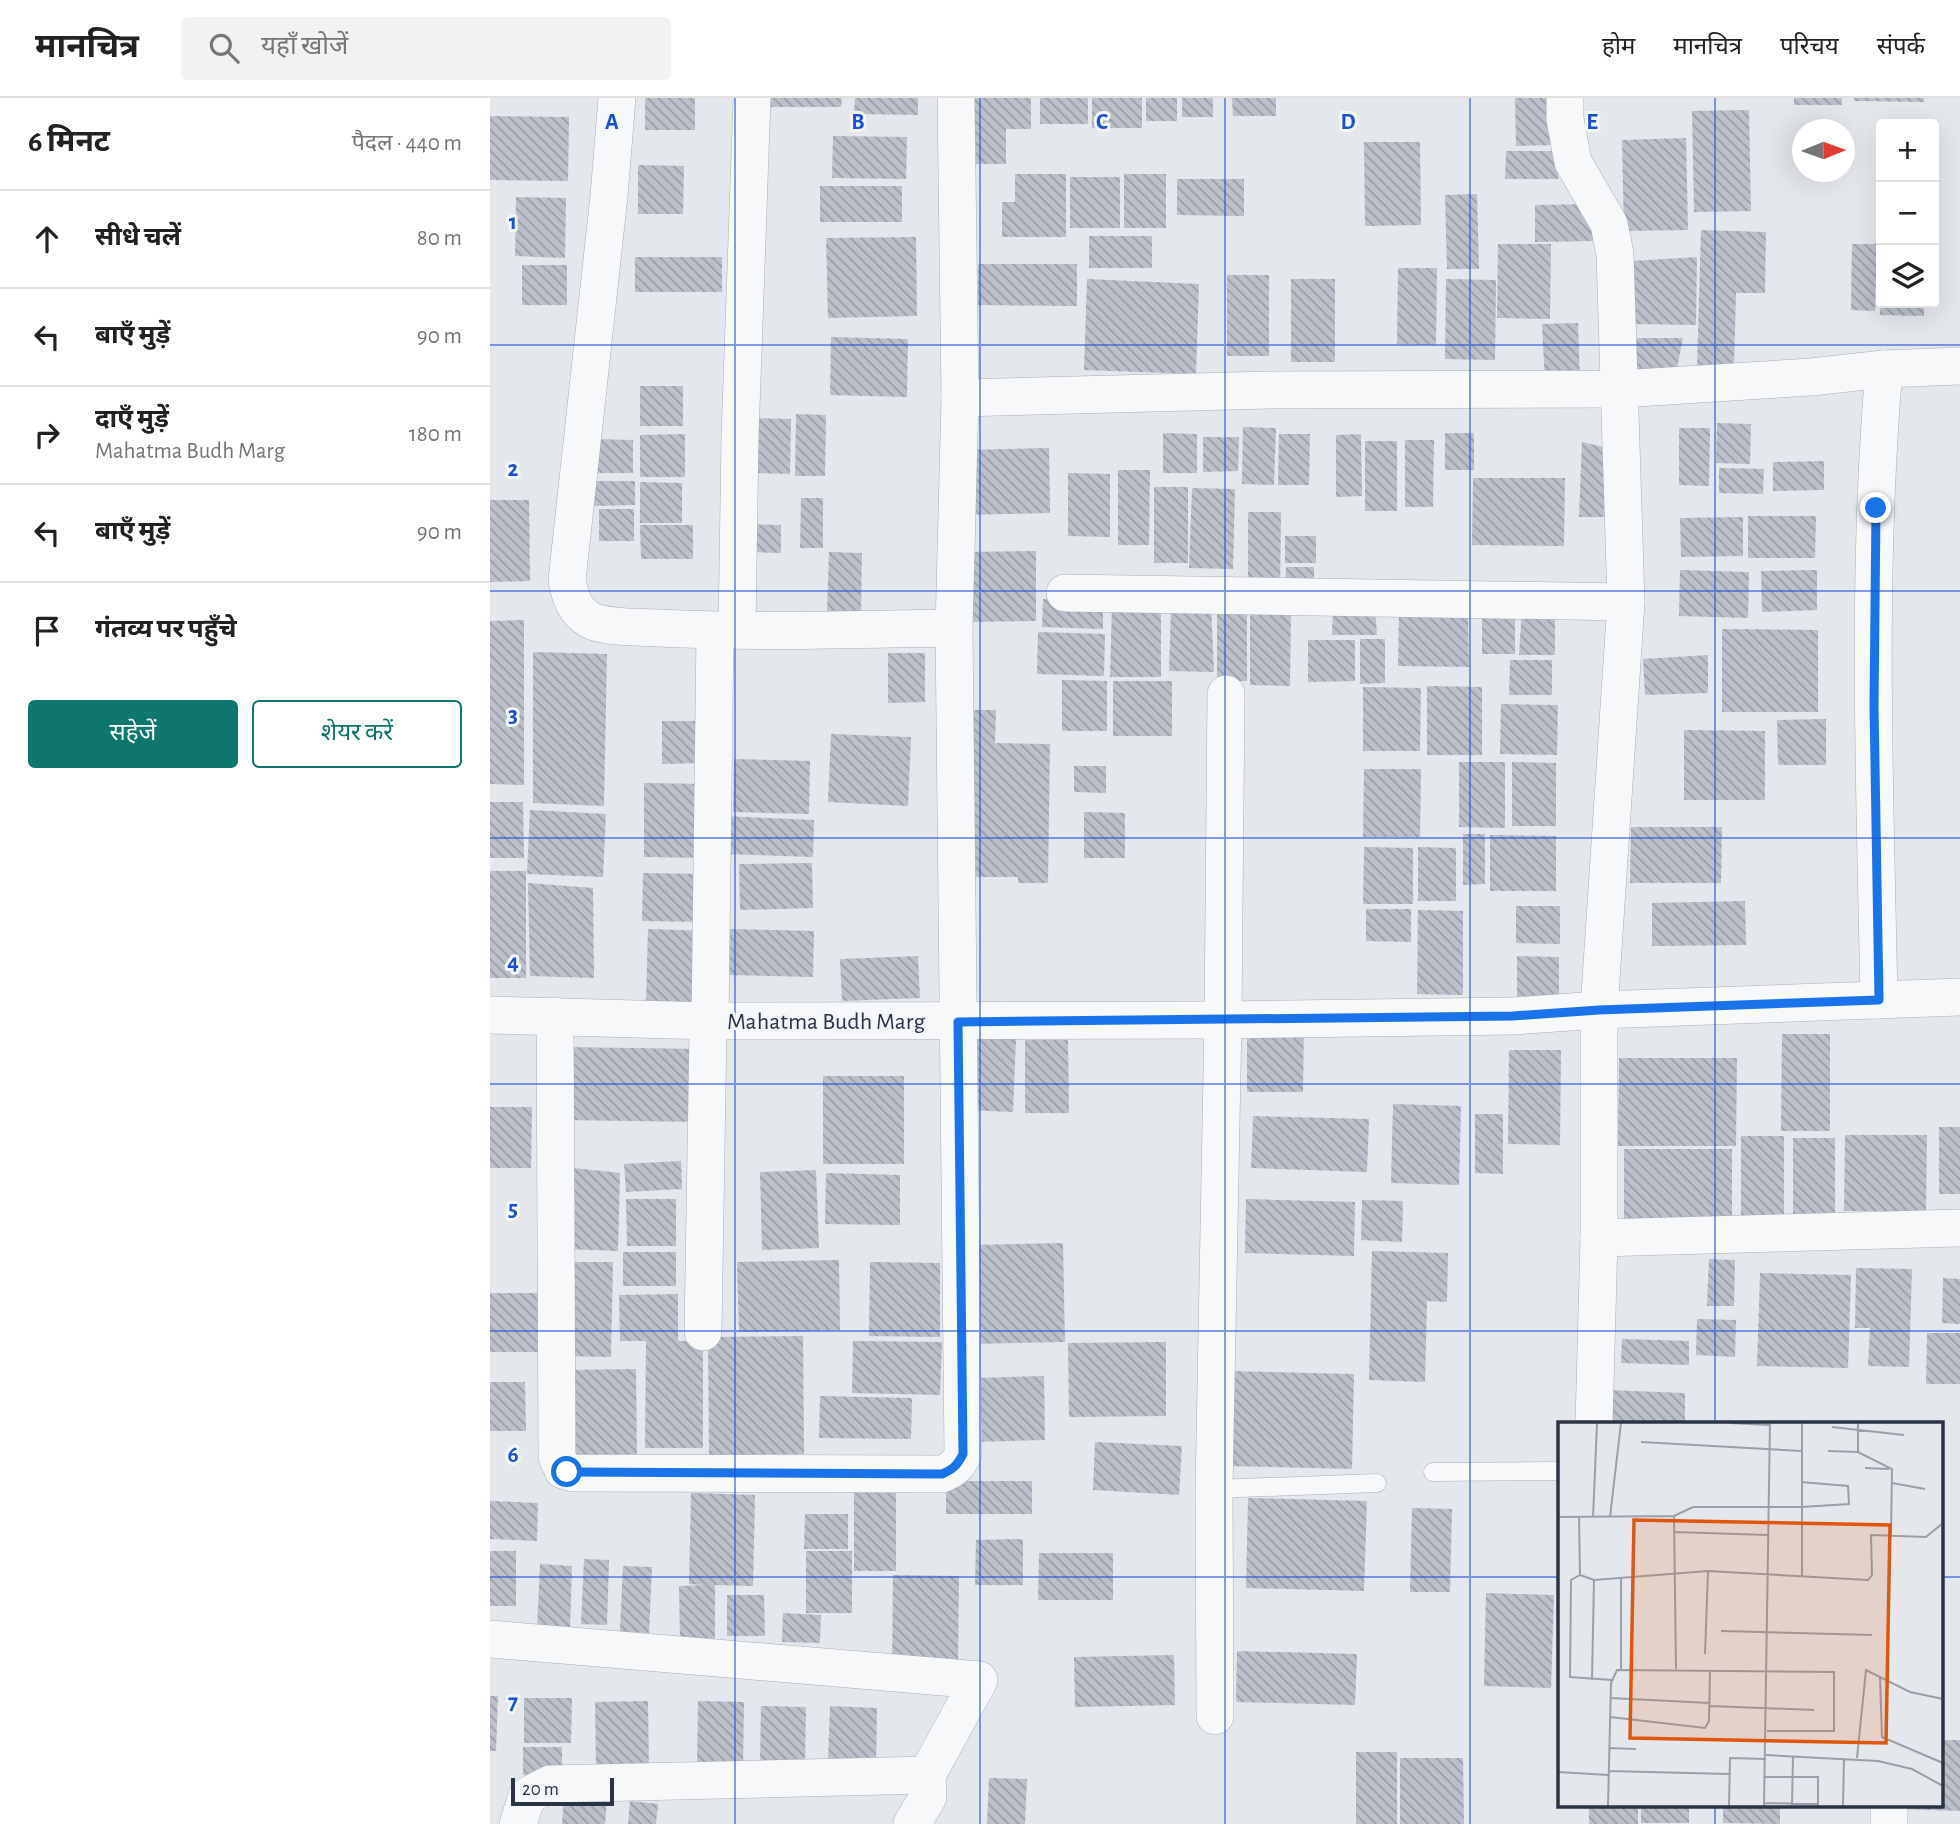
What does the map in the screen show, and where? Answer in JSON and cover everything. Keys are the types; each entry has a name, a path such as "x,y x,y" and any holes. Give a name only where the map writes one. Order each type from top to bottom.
{"street":[{"path":"617,98 608,209 567,580 570,597 576,608 591,621 614,625 726,630 954,628"},
{"path":"704,1332 708,1043 726,630 740,438 752,98"},
{"path":"555,1016 557,1457 563,1470 942,1474 958,1464 963,1454 954,628 960,398 956,98"},
{"path":"1565,98 1565,119 1573,162 1609,224 1615,254 1626,602 1599,1010 1599,1238 1594,1422"},
{"path":"960,398 1269,390 1620,389 1811,377 1884,369 1960,366"},
{"path":"1879,1000 1874,706 1876,508 1884,369"},
{"path":"1065,593 1626,602"},
{"path":"1215,1716 1214,1489 1226,694"},
{"name":"Mahatma Budh Marg","path":"490,1015 710,1021 1223,1020 1513,1016 1599,1010 1960,997"},
{"path":"1599,1238 1960,1228"},
{"path":"490,1639 979,1680 927,1775 929,1797 912,1824"},
{"path":"519,1824 527,1796 550,1784 927,1775"},
{"path":"1889,1806 1889,1824"}],"lane":[{"path":"1433,1472 1558,1471"},
{"path":"1214,1489 1377,1483"}],"building":[{"path":"645,98 695,98 695,130 645,130"},
{"path":"770,98 842,98 841,107 770,107"},
{"path":"855,98 918,98 918,115 854,114"},
{"path":"962,98 1031,98 1031,129 1006,129 1006,164 962,164"},
{"path":"1040,98 1088,98 1088,124 1040,124"},
{"path":"1092,98 1142,98 1142,128 1092,128"},
{"path":"1146,98 1177,98 1177,121 1146,121"},
{"path":"1182,98 1213,98 1213,117 1182,117"},
{"path":"1232,98 1276,98 1276,116 1233,116"},
{"path":"1515,98 1552,98 1554,145 1516,146"},
{"path":"1794,98 1842,98 1842,105 1794,105"},
{"path":"1854,98 1924,98 1924,102 1854,101"},
{"path":"1749,110 1751,211 1694,212 1692,111"},
{"path":"490,116 569,117 568,181 490,180"},
{"path":"833,136 907,137 906,179 832,178"},
{"path":"1686,138 1688,230 1624,231 1622,140"},
{"path":"1364,142 1420,142 1421,225 1365,226"},
{"path":"1506,151 1558,151 1558,179 1505,179"},
{"path":"638,165 684,166 683,214 638,214"},
{"path":"1015,174 1066,174 1066,237 1002,237 1002,202 1015,202"},
{"path":"1124,174 1166,174 1166,228 1124,228"},
{"path":"1070,177 1120,177 1120,228 1070,228"},
{"path":"1177,179 1244,179 1244,216 1177,215"},
{"path":"820,186 902,186 902,222 820,222"},
{"path":"1477,194 1479,269 1447,269 1445,195"},
{"path":"516,197 566,198 565,258 515,256"},
{"path":"1595,204 1596,241 1535,242 1535,205"},
{"path":"1701,230 1766,232 1765,293 1736,293 1734,367 1697,366"},
{"path":"1089,236 1152,236 1152,268 1089,268"},
{"path":"916,237 917,316 828,318 826,238"},
{"path":"1498,244 1551,244 1550,319 1497,318"},
{"path":"1852,244 1876,244 1875,311 1851,310"},
{"path":"635,257 722,257 722,292 635,292"},
{"path":"1697,257 1696,325 1631,324 1632,261"},
{"path":"978,264 1077,264 1077,306 978,305"},
{"path":"522,265 567,265 567,305 522,305"},
{"path":"1398,268 1437,268 1436,345 1397,344"},
{"path":"1227,275 1269,275 1269,356 1227,356"},
{"path":"1087,279 1199,284 1196,374 1084,370"},
{"path":"1291,279 1335,279 1335,362 1291,362"},
{"path":"1446,279 1496,280 1495,360 1445,359"},
{"path":"1880,308 1924,308 1924,316 1880,315"},
{"path":"1578,323 1580,383 1545,384 1542,324"},
{"path":"831,337 908,339 907,397 830,395"},
{"path":"1637,338 1683,338 1677,368 1632,371"},
{"path":"640,386 683,386 683,426 640,426"},
{"path":"796,414 826,415 825,476 795,476"},
{"path":"757,418 791,419 790,474 756,473"},
{"path":"1717,423 1751,424 1750,464 1716,463"},
{"path":"1243,427 1276,428 1274,485 1242,484"},
{"path":"1679,428 1710,428 1709,486 1679,485"},
{"path":"1163,433 1197,434 1197,473 1163,473"},
{"path":"1445,433 1474,433 1474,470 1445,470"},
{"path":"685,434 685,477 640,477 640,435"},
{"path":"1279,434 1310,434 1309,485 1278,485"},
{"path":"1361,434 1362,496 1336,497 1336,435"},
{"path":"1203,437 1239,437 1238,471 1203,472"},
{"path":"596,439 633,440 633,473 596,473"},
{"path":"1405,440 1434,440 1433,507 1405,507"},
{"path":"1365,441 1397,441 1397,511 1365,511"},
{"path":"1582,442 1604,447 1610,517 1579,517"},
{"path":"1049,448 1050,513 965,515 964,450"},
{"path":"1824,461 1824,490 1773,491 1773,462"},
{"path":"1719,468 1764,469 1763,494 1719,493"},
{"path":"1118,470 1150,470 1149,545 1118,545"},
{"path":"1068,473 1110,474 1110,537 1068,536"},
{"path":"1473,478 1565,478 1564,546 1472,545"},
{"path":"591,481 635,481 635,505 591,506"},
{"path":"640,482 682,483 682,523 640,523"},
{"path":"1154,487 1188,487 1188,563 1154,563"},
{"path":"1192,488 1235,489 1233,569 1189,568"},
{"path":"801,498 823,498 823,548 800,548"},
{"path":"490,500 529,500 530,581 490,582"},
{"path":"599,509 634,509 634,541 599,541"},
{"path":"1248,512 1281,512 1280,595 1248,595"},
{"path":"1748,516 1816,516 1815,558 1748,558"},
{"path":"1743,517 1743,556 1681,557 1680,518"},
{"path":"747,524 781,525 781,553 747,552"},
{"path":"640,525 693,525 693,559 641,559"},
{"path":"1285,536 1316,536 1316,563 1285,563"},
{"path":"1036,551 1036,621 965,622 965,552"},
{"path":"829,552 862,553 861,613 827,612"},
{"path":"1286,567 1314,567 1314,594 1285,593"},
{"path":"1680,570 1749,572 1748,618 1679,616"},
{"path":"1817,570 1817,610 1762,612 1761,571"},
{"path":"1043,599 1103,601 1103,629 1042,627"},
{"path":"1161,602 1161,677 1110,677 1112,603"},
{"path":"1211,604 1214,672 1169,671 1171,607"},
{"path":"1515,605 1515,654 1482,654 1482,610"},
{"path":"1217,608 1247,608 1247,681 1217,681"},
{"path":"1250,608 1291,609 1290,686 1250,685"},
{"path":"1333,608 1375,608 1377,635 1332,635"},
{"path":"1522,609 1555,609 1555,655 1519,655"},
{"path":"1468,610 1469,667 1398,666 1399,613"},
{"path":"524,620 524,785 490,784 490,621"},
{"path":"1722,629 1818,630 1818,712 1722,712"},
{"path":"1038,632 1105,634 1104,676 1037,674"},
{"path":"1360,639 1385,639 1385,683 1360,684"},
{"path":"1308,640 1355,640 1355,681 1308,682"},
{"path":"533,652 607,654 604,806 533,803"},
{"path":"888,653 925,653 925,702 888,703"},
{"path":"1708,655 1708,693 1645,695 1643,659"},
{"path":"1510,660 1552,660 1552,695 1509,695"},
{"path":"1062,680 1107,681 1107,731 1062,731"},
{"path":"1113,681 1172,681 1172,736 1113,736"},
{"path":"1427,686 1482,687 1482,755 1427,755"},
{"path":"1363,687 1421,688 1420,751 1363,751"},
{"path":"1501,704 1558,705 1557,755 1500,754"},
{"path":"958,710 996,710 995,743 1050,744 1048,883 1018,883 1018,877 969,877"},
{"path":"1826,719 1826,765 1778,765 1777,720"},
{"path":"662,721 701,721 702,763 662,764"},
{"path":"1684,730 1765,731 1765,800 1684,800"},
{"path":"831,734 911,737 908,806 828,802"},
{"path":"734,759 810,761 809,814 733,812"},
{"path":"1459,762 1505,762 1505,828 1459,827"},
{"path":"1512,762 1556,763 1556,826 1512,826"},
{"path":"1074,766 1106,766 1106,793 1074,792"},
{"path":"1364,769 1421,769 1420,837 1363,837"},
{"path":"644,783 707,784 707,858 644,857"},
{"path":"490,802 523,802 524,858 490,858"},
{"path":"530,810 606,814 603,877 527,874"},
{"path":"1084,812 1125,813 1125,858 1084,858"},
{"path":"724,816 814,820 813,857 723,854"},
{"path":"1631,827 1722,827 1721,883 1630,883"},
{"path":"1463,834 1485,834 1485,884 1463,885"},
{"path":"1490,835 1556,836 1556,891 1490,891"},
{"path":"1364,847 1413,848 1413,904 1363,904"},
{"path":"1418,847 1456,848 1456,901 1418,901"},
{"path":"812,863 813,908 740,910 739,864"},
{"path":"490,871 526,871 526,978 490,978"},
{"path":"643,873 705,874 704,922 642,921"},
{"path":"528,883 593,888 594,978 530,976"},
{"path":"1745,901 1746,945 1652,946 1652,903"},
{"path":"1516,906 1560,906 1560,944 1516,943"},
{"path":"1366,909 1411,909 1411,942 1366,941"},
{"path":"1418,910 1463,911 1463,995 1417,994"},
{"path":"648,929 707,931 705,1004 646,1002"},
{"path":"727,929 814,931 813,977 726,975"},
{"path":"918,956 920,998 842,1001 840,959"},
{"path":"1517,956 1559,957 1559,1008 1517,1007"},
{"path":"1247,1026 1304,1026 1303,1092 1247,1092"},
{"path":"1782,1034 1830,1034 1830,1131 1781,1131"},
{"path":"966,1038 1016,1039 1013,1112 964,1110"},
{"path":"1025,1040 1068,1040 1069,1113 1025,1113"},
{"path":"562,1047 703,1049 702,1122 561,1120"},
{"path":"1509,1050 1561,1050 1560,1145 1508,1144"},
{"path":"1619,1058 1737,1058 1736,1146 1618,1146"},
{"path":"823,1076 904,1076 904,1164 823,1164"},
{"path":"1393,1104 1461,1106 1459,1185 1391,1183"},
{"path":"490,1107 532,1107 531,1168 490,1168"},
{"path":"1475,1114 1503,1114 1503,1174 1475,1173"},
{"path":"1253,1116 1369,1119 1367,1172 1251,1168"},
{"path":"1939,1127 1960,1127 1960,1194 1939,1194"},
{"path":"1845,1135 1927,1135 1926,1211 1844,1211"},
{"path":"1741,1136 1784,1136 1784,1230 1741,1230"},
{"path":"1793,1138 1835,1138 1835,1223 1793,1223"},
{"path":"1624,1149 1732,1149 1732,1228 1624,1227"},
{"path":"681,1161 682,1189 626,1192 624,1164"},
{"path":"565,1167 620,1173 618,1251 565,1249"},
{"path":"816,1170 819,1248 762,1250 760,1172"},
{"path":"826,1173 900,1175 900,1225 825,1224"},
{"path":"626,1199 676,1199 676,1246 627,1246"},
{"path":"1246,1199 1355,1202 1354,1256 1245,1253"},
{"path":"1362,1200 1403,1201 1402,1242 1361,1240"},
{"path":"1063,1243 1065,1342 971,1344 969,1245"},
{"path":"1372,1251 1448,1253 1447,1302 1427,1301 1425,1382 1369,1380"},
{"path":"623,1252 676,1252 676,1286 623,1286"},
{"path":"1709,1259 1735,1260 1734,1306 1707,1306"},
{"path":"839,1260 840,1330 739,1332 737,1262"},
{"path":"560,1262 613,1262 611,1357 558,1356"},
{"path":"870,1262 940,1263 940,1337 869,1336"},
{"path":"1856,1268 1912,1269 1909,1367 1868,1366 1870,1328 1855,1328"},
{"path":"1760,1273 1851,1275 1848,1368 1757,1366"},
{"path":"1943,1278 1960,1279 1960,1324 1942,1323"},
{"path":"490,1293 539,1293 539,1352 490,1352"},
{"path":"678,1294 678,1341 703,1341 703,1448 645,1448 646,1341 620,1341 619,1295"},
{"path":"1697,1319 1736,1320 1735,1357 1696,1355"},
{"path":"1927,1333 1960,1333 1960,1384 1926,1384"},
{"path":"803,1336 804,1454 709,1455 708,1337"},
{"path":"1622,1339 1689,1341 1689,1365 1621,1363"},
{"path":"853,1341 942,1342 940,1395 852,1393"},
{"path":"1166,1342 1166,1416 1069,1417 1068,1343"},
{"path":"636,1369 637,1460 564,1461 563,1370"},
{"path":"1228,1371 1354,1374 1352,1469 1226,1466"},
{"path":"1044,1376 1045,1440 975,1442 974,1378"},
{"path":"490,1382 525,1382 526,1431 490,1431"},
{"path":"1606,1390 1685,1393 1685,1422 1605,1422"},
{"path":"820,1396 912,1398 911,1439 819,1438"},
{"path":"1095,1442 1182,1446 1179,1495 1093,1490"},
{"path":"946,1481 1032,1481 1032,1514 946,1514"},
{"path":"854,1488 896,1489 896,1571 854,1571"},
{"path":"691,1493 755,1495 753,1586 715,1585 715,1640 680,1640 679,1586 706,1585 689,1584"},
{"path":"1248,1498 1367,1501 1364,1591 1246,1588"},
{"path":"490,1501 538,1503 537,1541 490,1539"},
{"path":"1412,1508 1452,1509 1450,1592 1410,1592"},
{"path":"805,1514 848,1514 848,1549 804,1549"},
{"path":"1023,1539 1023,1585 975,1585 976,1540"},
{"path":"490,1551 516,1551 516,1606 490,1606"},
{"path":"806,1551 852,1551 852,1613 806,1613"},
{"path":"1039,1553 1113,1553 1113,1600 1038,1600"},
{"path":"584,1559 609,1560 607,1625 581,1624"},
{"path":"540,1564 572,1566 570,1631 537,1630"},
{"path":"623,1566 652,1567 649,1633 620,1632"},
{"path":"893,1575 959,1576 958,1667 892,1667"},
{"path":"1486,1593 1554,1595 1551,1688 1484,1686"},
{"path":"727,1595 764,1595 765,1636 727,1636"},
{"path":"783,1613 821,1615 820,1643 782,1642"},
{"path":"1237,1651 1357,1654 1355,1705 1236,1702"},
{"path":"1174,1655 1175,1705 1075,1707 1074,1657"},
{"path":"490,1696 498,1696 496,1751 490,1751"},
{"path":"524,1698 572,1698 571,1743 524,1743"},
{"path":"648,1701 649,1772 596,1772 595,1702"},
{"path":"698,1701 744,1702 743,1771 697,1771"},
{"path":"761,1706 806,1707 805,1762 760,1761"},
{"path":"830,1706 877,1708 876,1765 828,1763"},
{"path":"1942,1740 1960,1740 1960,1811 1898,1809 1898,1806 1942,1806"},
{"path":"523,1747 562,1747 562,1776 523,1775"},
{"path":"1356,1752 1397,1752 1397,1824 1356,1824"},
{"path":"1400,1758 1463,1758 1464,1824 1400,1824"},
{"path":"989,1778 1027,1779 1025,1824 987,1824"},
{"path":"564,1797 607,1800 605,1824 562,1824"},
{"path":"630,1801 658,1804 656,1824 628,1824"},
{"path":"1589,1806 1638,1806 1638,1824 1589,1824"},
{"path":"1641,1806 1689,1806 1689,1823 1641,1823"},
{"path":"1723,1806 1780,1806 1780,1824 1723,1823"}],"route":[{"path":"567,1472 942,1474 958,1464 963,1454 958,1022 1513,1016 1599,1010 1879,1000 1874,706 1876,508"}]}
